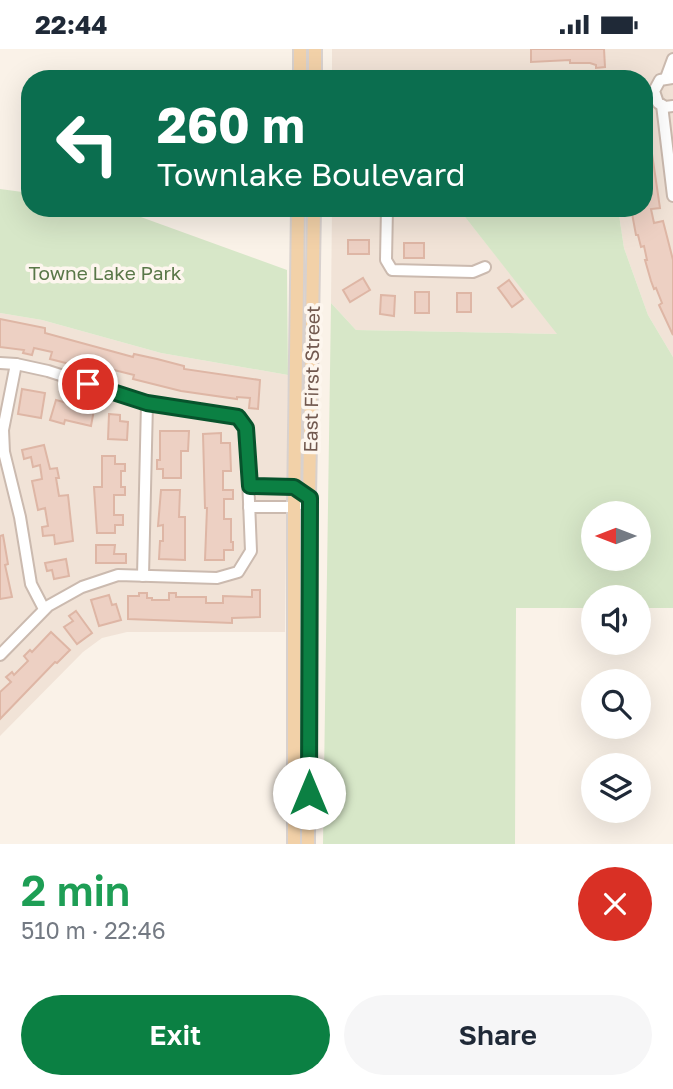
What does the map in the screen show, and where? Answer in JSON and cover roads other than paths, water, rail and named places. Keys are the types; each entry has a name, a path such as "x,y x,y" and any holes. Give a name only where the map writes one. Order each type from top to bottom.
{"main road":[{"path":"300,49 300,70"},
{"path":"315,49 315,70"},
{"name":"East First Street","path":"294,844 294,487 298,217"},
{"name":"East First Street","path":"308,844 314,217"}],"street":[{"path":"673,59 670,78 657,83 654,91 656,100 669,107 666,138 673,197"},
{"path":"387,217 386,260 392,270 472,272 485,267"},
{"path":"0,363 48,371 147,403 238,417 246,428 251,551 238,572 217,578 118,575 82,586 44,609 0,655"},
{"path":"16,364 3,430 4,452 20,517 31,584 44,609"},
{"path":"143,576 147,403"},
{"path":"249,507 294,507 310,498 294,487 250,486"}],"park label":[{"name":"Towne Lake Park","path":"105,272"}]}
